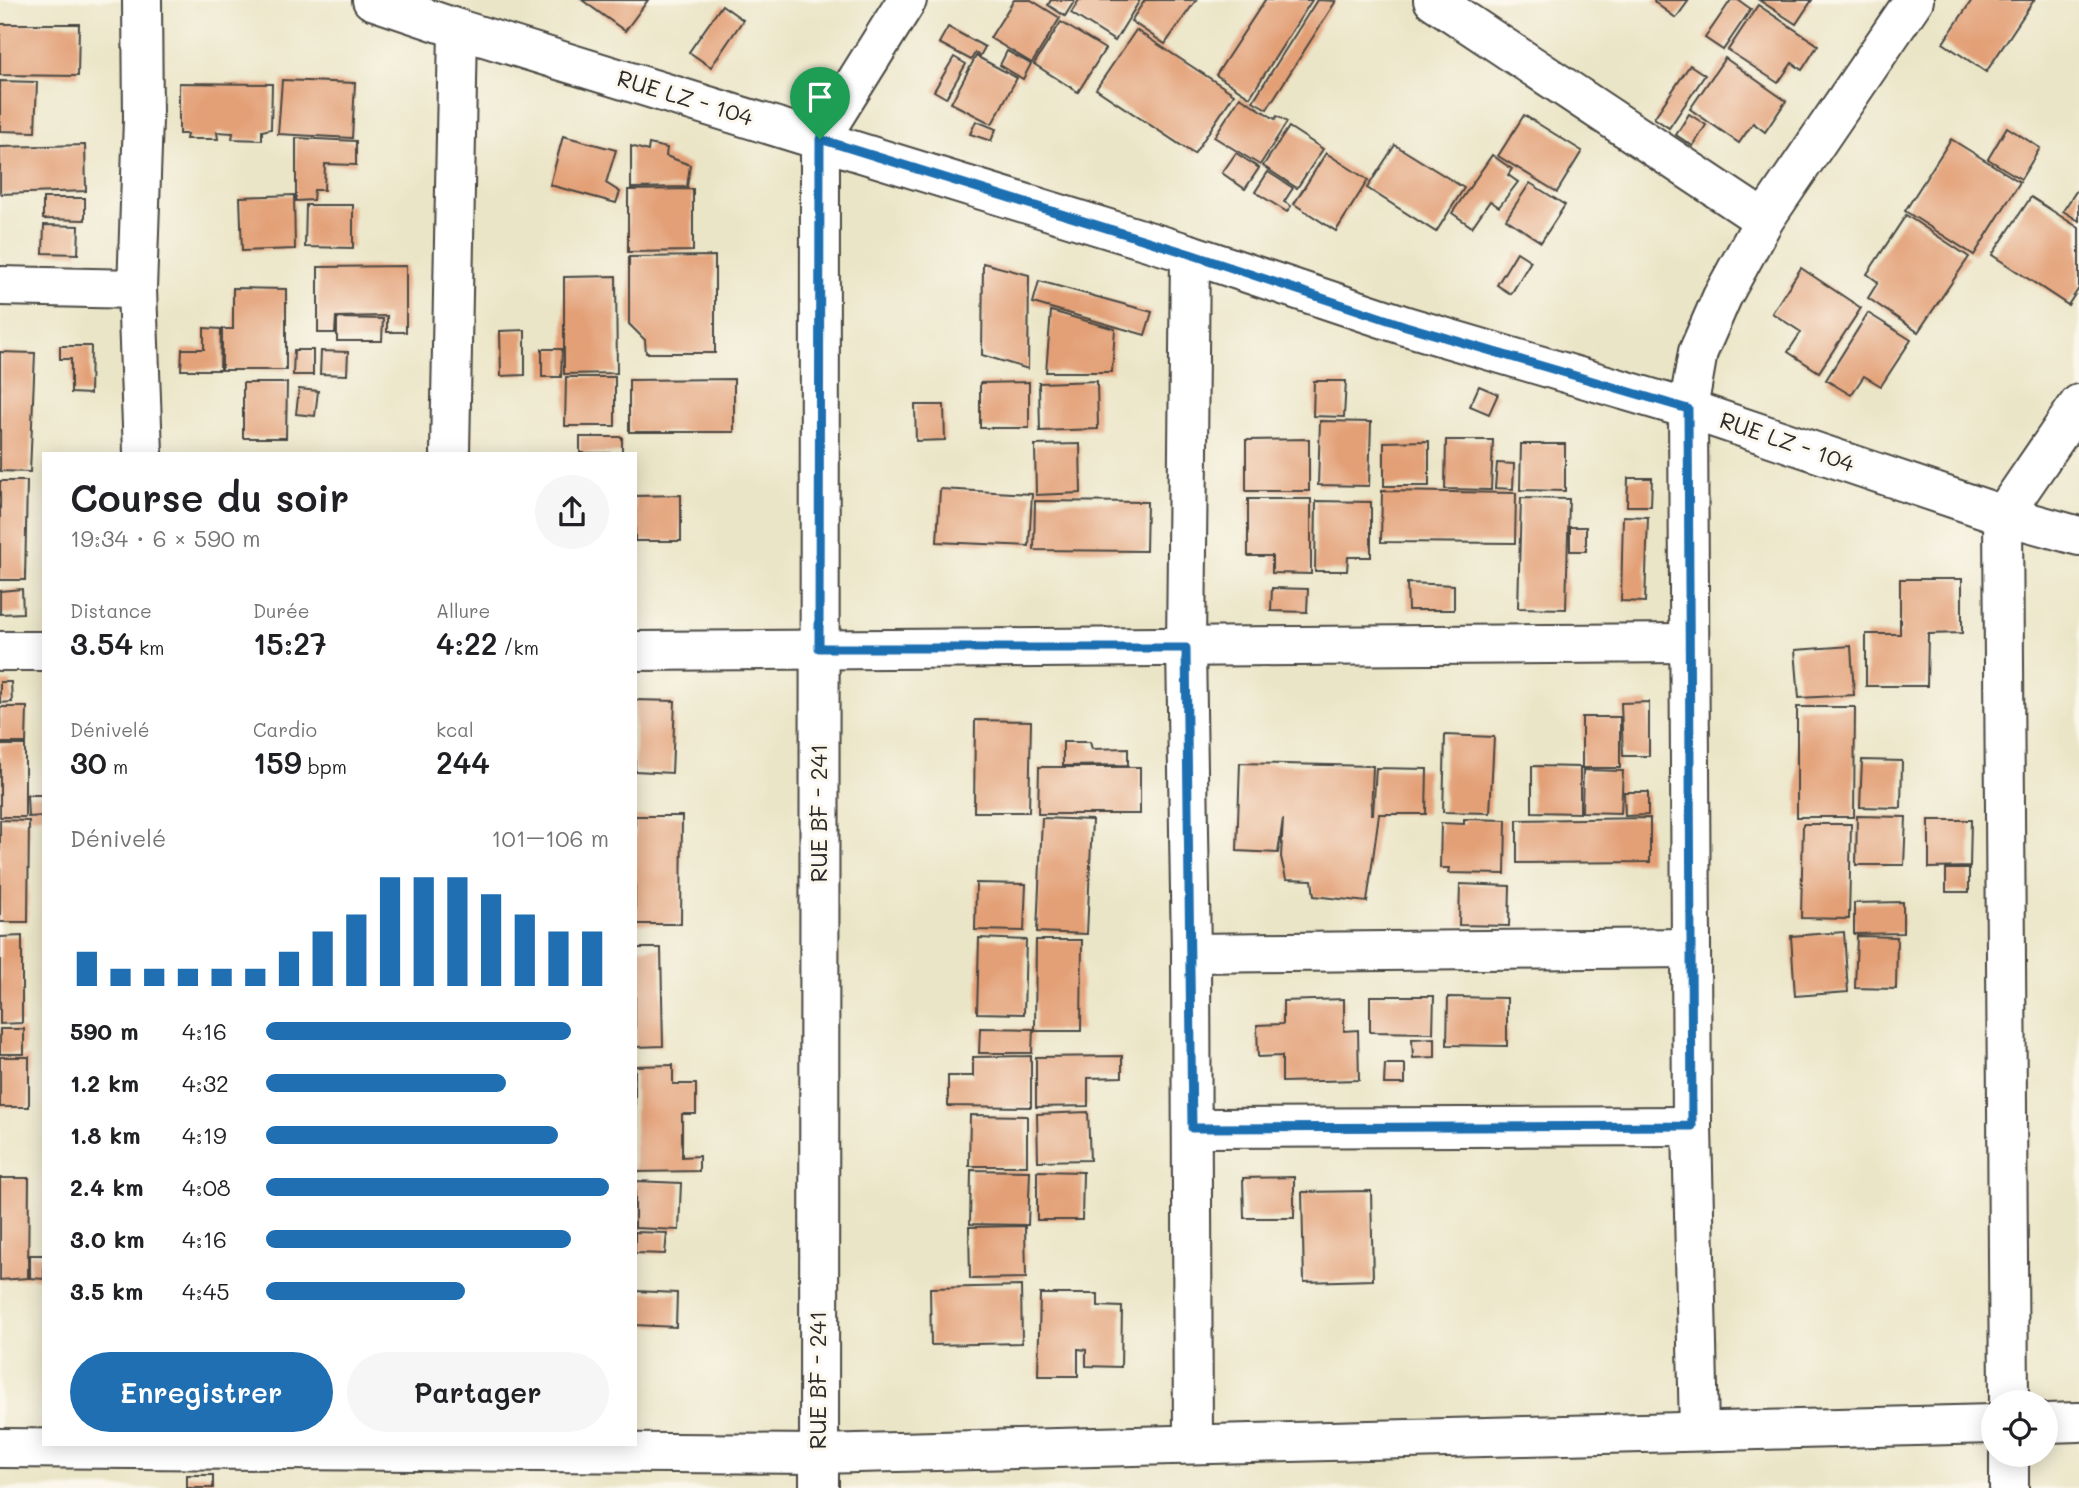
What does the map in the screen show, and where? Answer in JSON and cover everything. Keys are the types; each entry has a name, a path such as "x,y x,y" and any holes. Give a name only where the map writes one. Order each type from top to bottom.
{"street":[{"path":"142,0 143,119 137,289 143,452"},
{"name":"RUE LZ - 104","path":"372,0 458,29 1190,254 1406,326 1688,409 2003,514 2079,536"},
{"path":"820,139 906,0"},
{"path":"1433,0 1764,220"},
{"path":"1699,1432 1690,948 1688,409 1698,352 1722,297 1764,220 1914,0"},
{"path":"450,452 458,29"},
{"name":"RUE BF - 241","path":"818,1471 820,139"},
{"path":"1190,254 1186,648 1191,953 1193,1444"},
{"path":"0,286 137,289"},
{"path":"2009,1390 2003,514 2079,404"},
{"path":"637,650 1687,643"},
{"path":"0,651 42,651"},
{"path":"1191,953 1690,948"},
{"path":"1192,1128 1692,1126"},
{"path":"2058,1423 2079,1422"},
{"path":"0,1448 452,1448 818,1471 1193,1444 1981,1424"},
{"path":"2009,1467 2009,1488"}],"building":[{"path":"582,0 648,0 625,31"},
{"path":"1014,0 1031,0 1060,18 1032,63 990,38"},
{"path":"1051,0 1075,0 1065,16 1048,5"},
{"path":"1079,0 1140,0 1115,41 1071,13"},
{"path":"1145,0 1196,0 1165,44 1131,21"},
{"path":"1265,0 1312,0 1250,97 1216,75"},
{"path":"1317,0 1336,1 1267,109 1253,101"},
{"path":"1689,0 1676,18 1654,2"},
{"path":"1731,0 1738,0 1751,9 1723,50 1705,38"},
{"path":"1759,0 1812,0 1796,24"},
{"path":"1972,0 2034,0 1986,72 1943,43"},
{"path":"722,5 743,20 711,67 689,52"},
{"path":"1758,5 1818,45 1802,70 1792,63 1778,83 1728,50"},
{"path":"1061,22 1105,49 1078,92 1034,64"},
{"path":"0,24 79,24 78,76 0,75"},
{"path":"948,27 985,47 980,56 975,53 971,60 939,43"},
{"path":"1136,30 1234,94 1194,154 1096,89"},
{"path":"1007,51 1031,64 1023,79 1000,65"},
{"path":"976,56 1017,78 992,124 951,103"},
{"path":"954,57 966,64 946,98 934,91"},
{"path":"1725,58 1786,101 1765,132 1753,123 1739,143 1690,109"},
{"path":"1690,65 1705,75 1669,128 1654,118"},
{"path":"282,80 355,83 352,138 278,134"},
{"path":"0,81 37,82 35,132 0,131"},
{"path":"179,83 272,84 271,129 262,131 262,140 232,139 233,133 217,132 218,139 186,139 187,134 179,134"},
{"path":"1240,97 1275,119 1277,116 1287,122 1260,165 1214,137"},
{"path":"1689,114 1706,125 1693,146 1676,135"},
{"path":"1524,115 1582,151 1557,192 1498,156"},
{"path":"976,121 996,129 991,141 970,134"},
{"path":"1289,127 1323,149 1297,188 1263,166"},
{"path":"2007,127 2040,148 2021,179 1988,159"},
{"path":"563,136 616,150 606,183 620,192 616,203 550,185"},
{"path":"296,138 356,141 356,165 325,164 324,190 314,190 313,200 296,201"},
{"path":"1951,139 2020,182 1974,255 1905,211"},
{"path":"649,144 667,148 666,156 690,165 687,187 631,188 631,146 648,151"},
{"path":"85,145 86,191 0,194 0,147"},
{"path":"1395,145 1464,188 1436,232 1367,188"},
{"path":"1236,153 1259,168 1245,189 1222,173"},
{"path":"1326,153 1368,180 1336,231 1294,204"},
{"path":"1492,155 1512,169 1508,175 1518,182 1499,207 1490,201 1472,227 1452,213"},
{"path":"1268,172 1293,188 1284,202 1291,206 1287,212 1255,192"},
{"path":"1530,183 1565,205 1541,242 1506,219"},
{"path":"2079,187 2079,221 2063,211"},
{"path":"693,189 693,251 628,252 628,190"},
{"path":"294,195 295,249 242,251 240,197"},
{"path":"2031,197 2079,228 2079,288 2068,305 1992,255"},
{"path":"43,198 85,198 85,220 43,219"},
{"path":"306,205 353,205 353,248 305,247"},
{"path":"1906,215 1969,257 1918,332 1868,298 1878,282 1867,274"},
{"path":"44,225 79,226 78,254 43,253"},
{"path":"1517,252 1531,261 1511,294 1497,285"},
{"path":"715,256 715,353 646,353 645,340 629,324 629,257"},
{"path":"983,263 1029,275 1028,369 982,355"},
{"path":"406,266 406,332 387,332 387,316 336,317 335,333 318,333 318,267"},
{"path":"1801,268 1861,308 1819,372 1788,352 1801,332 1772,313"},
{"path":"616,276 617,373 564,374 564,277"},
{"path":"1039,281 1152,312 1145,335 1033,303"},
{"path":"233,288 286,289 286,370 222,370 222,329 233,329"},
{"path":"1051,311 1115,329 1112,372 1046,372"},
{"path":"1868,313 1911,340 1881,386 1864,376 1851,395 1826,380"},
{"path":"337,318 383,319 382,341 337,341"},
{"path":"204,328 221,329 220,370 181,370 182,349 204,349"},
{"path":"525,330 525,375 501,376 500,331"},
{"path":"60,346 91,346 90,394 71,393 71,359 60,359"},
{"path":"542,349 562,349 561,377 542,377"},
{"path":"294,350 313,350 313,375 293,375"},
{"path":"321,351 348,352 347,375 320,374"},
{"path":"0,352 35,353 30,472 0,471"},
{"path":"566,377 615,377 615,426 565,426"},
{"path":"734,379 734,432 629,432 629,380"},
{"path":"1097,381 1098,429 1040,431 1039,383"},
{"path":"1314,381 1346,381 1344,417 1313,416"},
{"path":"1029,382 1029,428 980,428 980,383"},
{"path":"243,383 287,383 286,438 243,438"},
{"path":"1479,386 1498,394 1489,414 1470,406"},
{"path":"299,389 318,391 315,416 296,414"},
{"path":"915,405 944,405 945,440 916,441"},
{"path":"1320,421 1371,422 1369,486 1318,485"},
{"path":"580,437 622,437 622,452 580,452"},
{"path":"1309,439 1309,491 1246,491 1246,440"},
{"path":"1446,440 1493,440 1491,490 1445,489"},
{"path":"1429,441 1429,486 1384,486 1384,442"},
{"path":"1080,444 1081,493 1036,495 1035,445"},
{"path":"1521,444 1565,444 1565,491 1520,490"},
{"path":"1497,463 1514,464 1513,489 1495,488"},
{"path":"1628,478 1652,478 1651,506 1627,506"},
{"path":"0,481 27,481 25,580 0,580"},
{"path":"940,489 1032,494 1029,546 937,542"},
{"path":"1382,491 1516,493 1515,543 1381,542"},
{"path":"681,495 681,541 637,541 637,496"},
{"path":"1521,498 1569,499 1566,609 1518,608"},
{"path":"1248,499 1311,499 1311,574 1272,573 1272,556 1248,556"},
{"path":"1035,501 1147,502 1146,551 1034,550"},
{"path":"1316,501 1371,502 1371,557 1348,557 1347,571 1315,571"},
{"path":"1623,516 1648,517 1645,602 1621,601"},
{"path":"1570,527 1586,527 1586,551 1570,551"},
{"path":"1900,579 1962,579 1962,633 1928,634 1927,686 1866,686 1866,634 1900,634"},
{"path":"1407,583 1454,585 1454,610 1408,610"},
{"path":"1272,588 1308,589 1307,612 1271,611"},
{"path":"22,589 23,613 0,614 0,591"},
{"path":"1851,646 1854,695 1799,698 1795,650"},
{"path":"0,682 11,682 12,702 0,703"},
{"path":"637,700 675,701 672,773 637,771"},
{"path":"1649,702 1649,756 1623,756 1621,703"},
{"path":"0,707 27,707 26,743 0,743"},
{"path":"1797,707 1855,707 1854,817 1797,817"},
{"path":"1582,717 1620,717 1620,768 1582,768"},
{"path":"975,720 1031,721 1029,812 974,812"},
{"path":"1445,735 1494,737 1490,813 1443,812"},
{"path":"1063,742 1090,742 1092,749 1128,748 1128,765 1063,766"},
{"path":"0,745 25,745 25,817 0,817"},
{"path":"1862,760 1902,761 1901,808 1860,807"},
{"path":"1240,763 1373,766 1371,814 1376,768 1427,769 1426,814 1379,814 1367,902 1314,896 1312,880 1286,879 1281,857 1283,819 1278,853 1237,851"},
{"path":"1532,766 1580,767 1580,813 1532,812"},
{"path":"1039,767 1140,767 1140,814 1038,814"},
{"path":"1583,770 1623,771 1621,813 1582,812"},
{"path":"1624,792 1648,792 1648,815 1625,816"},
{"path":"27,795 42,795 42,816 28,817"},
{"path":"637,816 682,816 681,924 637,924"},
{"path":"1857,816 1906,817 1904,865 1856,865"},
{"path":"1042,818 1092,820 1087,934 1037,932"},
{"path":"1650,818 1650,862 1517,863 1517,820"},
{"path":"1464,819 1506,820 1505,874 1448,873 1449,868 1440,868 1441,823 1464,824"},
{"path":"0,820 29,821 28,922 0,922"},
{"path":"1929,820 1971,820 1970,867 1929,868"},
{"path":"1803,824 1851,824 1849,919 1801,918"},
{"path":"1946,869 1969,869 1969,892 1946,892"},
{"path":"976,883 1026,884 1024,931 975,930"},
{"path":"1460,884 1510,886 1509,926 1459,925"},
{"path":"1903,902 1903,933 1854,934 1854,903"},
{"path":"1844,932 1848,992 1795,996 1791,936"},
{"path":"22,936 22,1023 0,1024 0,937"},
{"path":"1857,936 1897,937 1896,989 1855,988"},
{"path":"979,938 1026,940 1024,1014 977,1013"},
{"path":"1036,940 1082,940 1081,1031 1035,1031"},
{"path":"637,948 661,948 663,1046 637,1047"},
{"path":"1370,996 1434,996 1433,1033 1370,1032"},
{"path":"1448,997 1507,998 1507,1046 1447,1045"},
{"path":"1344,999 1344,1031 1358,1030 1359,1080 1282,1082 1282,1056 1258,1057 1257,1025 1283,1024 1283,1001"},
{"path":"980,1028 1033,1029 1032,1053 979,1053"},
{"path":"0,1029 24,1029 24,1054 0,1054"},
{"path":"1435,1038 1435,1057 1413,1058 1412,1039"},
{"path":"1031,1056 1031,1107 948,1106 948,1076 973,1076 973,1057"},
{"path":"1122,1056 1122,1077 1088,1078 1088,1106 1036,1107 1036,1057"},
{"path":"0,1057 29,1057 29,1107 0,1107"},
{"path":"1385,1064 1405,1064 1405,1084 1384,1084"},
{"path":"673,1065 673,1084 696,1084 696,1114 682,1114 682,1157 699,1156 699,1171 637,1172 637,1066"},
{"path":"1088,1112 1090,1160 1038,1161 1037,1114"},
{"path":"970,1115 1027,1116 1027,1166 969,1166"},
{"path":"971,1170 1030,1171 1028,1225 970,1224"},
{"path":"1037,1171 1083,1172 1082,1220 1037,1220"},
{"path":"1294,1177 1294,1218 1244,1218 1243,1178"},
{"path":"0,1178 29,1178 28,1278 0,1280"},
{"path":"637,1181 681,1183 679,1230 637,1228"},
{"path":"1371,1191 1373,1280 1304,1282 1302,1192"},
{"path":"1025,1226 1026,1278 970,1279 969,1227"},
{"path":"637,1232 667,1233 665,1254 637,1253"},
{"path":"30,1255 42,1255 42,1279 30,1278"},
{"path":"1021,1286 1022,1343 931,1345 930,1288"},
{"path":"637,1291 677,1293 676,1327 637,1325"},
{"path":"1040,1294 1098,1294 1098,1306 1122,1307 1121,1367 1086,1366 1086,1350 1078,1349 1078,1376 1038,1376"},
{"path":"187,1475 213,1475 213,1488 187,1488"}],"route":[{"path":"820,139 1190,254 1406,326 1688,409 1687,643 1692,1126 1192,1128 1186,648 819,648 820,139"}]}
